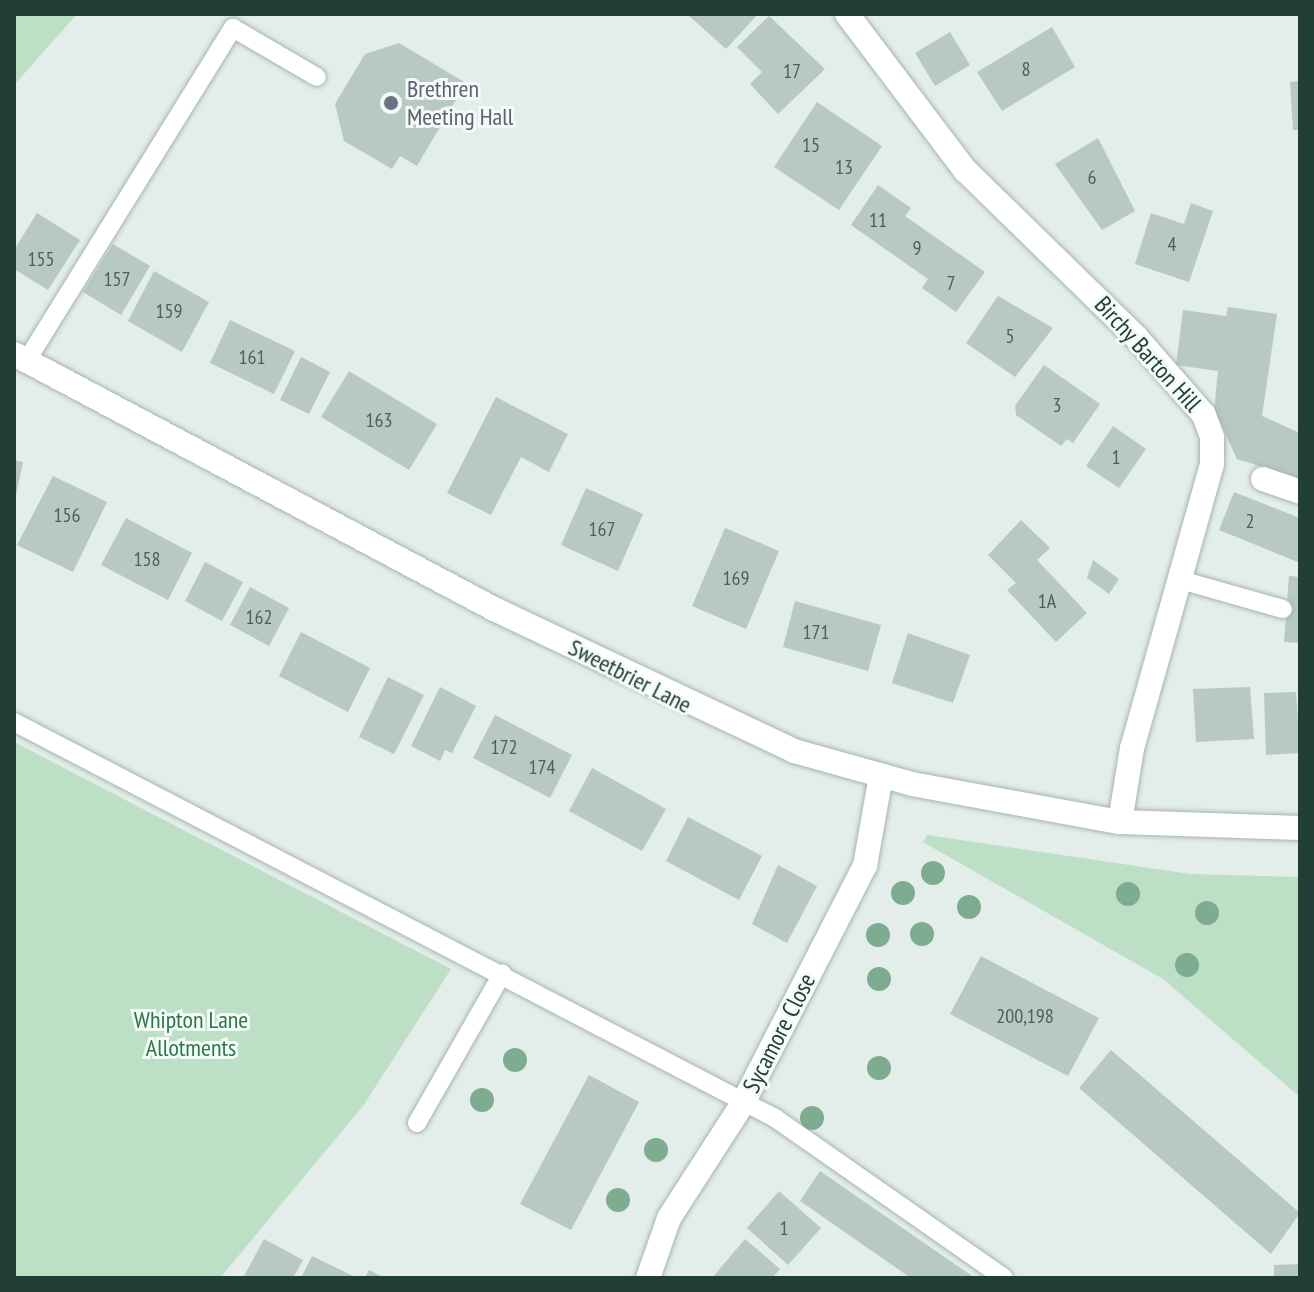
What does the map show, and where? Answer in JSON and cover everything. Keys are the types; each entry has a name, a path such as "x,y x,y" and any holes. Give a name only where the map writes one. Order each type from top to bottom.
{"street":[{"name":"Birchy Barton Hill","path":"847,14 965,170 1114,315 1204,415 1212,464 1132,748 1120,822"},
{"name":"Sweetbrier Lane","path":"21,357 716,719 881,775 1120,822 1300,828"},
{"path":"1263,479 1300,492"},
{"name":"Sycamore Close","path":"648,1278 669,1218 743,1103 865,866 881,775"}],"lane":[{"path":"21,357 233,28 317,77"},
{"path":"1181,580 1283,609"},
{"path":"14,722 502,974 743,1103 1004,1278"},
{"path":"417,1123 502,974"}],"green space":[{"path":"14,14 77,14 14,85"},
{"name":"Whipton Lane Allotments","path":"14,742 451,969 363,1106 220,1278 14,1278"},
{"path":"927,835 1190,874 1300,877 1300,1097 1163,979 923,842"}],"building":[{"path":"687,14 758,14 726,49"},
{"path":"769,16 825,69 778,114 750,84 762,72 737,47"},
{"path":"1052,27 1075,67 1002,111 977,72"},
{"path":"950,32 970,65 935,86 915,53"},
{"path":"399,43 466,83 417,166 400,156 392,169 344,141 335,104 365,54"},
{"path":"1300,81 1300,130 1293,130 1290,82"},
{"path":"817,102 882,146 839,210 774,167"},
{"path":"1098,138 1135,211 1102,230 1055,164"},
{"path":"878,185 911,208 905,216 985,272 956,312 922,288 928,279 851,225"},
{"path":"1191,203 1213,211 1189,282 1135,264 1151,213 1184,224"},
{"path":"37,213 80,240 48,290 14,269 14,250"},
{"path":"113,244 150,266 121,315 83,292"},
{"path":"154,271 209,302 182,352 128,321"},
{"path":"998,296 1053,328 1015,377 966,343"},
{"path":"1228,307 1277,314 1262,416 1300,433 1300,479 1237,459 1214,410 1218,371 1176,365 1183,310 1226,316"},
{"path":"230,320 295,351 274,394 210,363"},
{"path":"301,357 330,372 309,414 280,400"},
{"path":"1044,365 1100,404 1073,443 1067,439 1061,446 1016,415 1015,406"},
{"path":"349,371 437,424 409,470 321,417"},
{"path":"496,397 568,434 549,472 521,457 491,515 447,493"},
{"path":"1113,426 1146,449 1119,488 1086,466"},
{"path":"14,460 23,462 15,500 14,500"},
{"path":"53,476 107,502 73,572 17,545"},
{"path":"586,488 643,514 618,571 561,545"},
{"path":"1234,492 1300,518 1300,563 1219,530"},
{"path":"126,518 192,553 168,600 101,565"},
{"path":"1021,520 1050,548 1037,560 1087,613 1056,642 1007,590 1016,583 988,555"},
{"path":"725,528 779,551 746,629 692,606"},
{"path":"1093,560 1119,579 1109,594 1087,578"},
{"path":"205,562 243,582 222,621 185,601"},
{"path":"1289,576 1300,577 1300,643 1284,642"},
{"path":"250,587 289,608 269,646 230,625"},
{"path":"795,601 881,625 868,671 783,647"},
{"path":"301,632 370,668 348,712 279,676"},
{"path":"908,633 970,655 953,703 892,683"},
{"path":"388,677 424,695 394,754 359,737"},
{"path":"440,687 476,706 452,753 445,750 440,761 411,746"},
{"path":"1250,687 1254,739 1196,742 1193,689"},
{"path":"1296,692 1300,753 1266,755 1264,693"},
{"path":"495,715 572,755 550,798 473,758"},
{"path":"592,768 666,809 642,851 569,811"},
{"path":"688,817 762,856 739,900 666,861"},
{"path":"778,865 817,886 787,943 752,924"},
{"path":"981,956 1099,1018 1068,1076 950,1014"},
{"path":"1111,1050 1300,1213 1271,1254 1079,1088"},
{"path":"589,1075 639,1102 571,1230 520,1204"},
{"path":"820,1171 975,1278 911,1278 800,1201"},
{"path":"779,1191 821,1228 788,1265 747,1228"},
{"path":"264,1239 303,1260 293,1278 243,1278"},
{"path":"745,1239 780,1269 772,1278 712,1278"},
{"path":"312,1256 353,1276 352,1278 301,1278"},
{"path":"1300,1264 1300,1278 1274,1278 1274,1265"},
{"path":"369,1270 385,1278 365,1278"}],"place":[{"name":"Brethren Meeting Hall","path":"391,103"}]}
